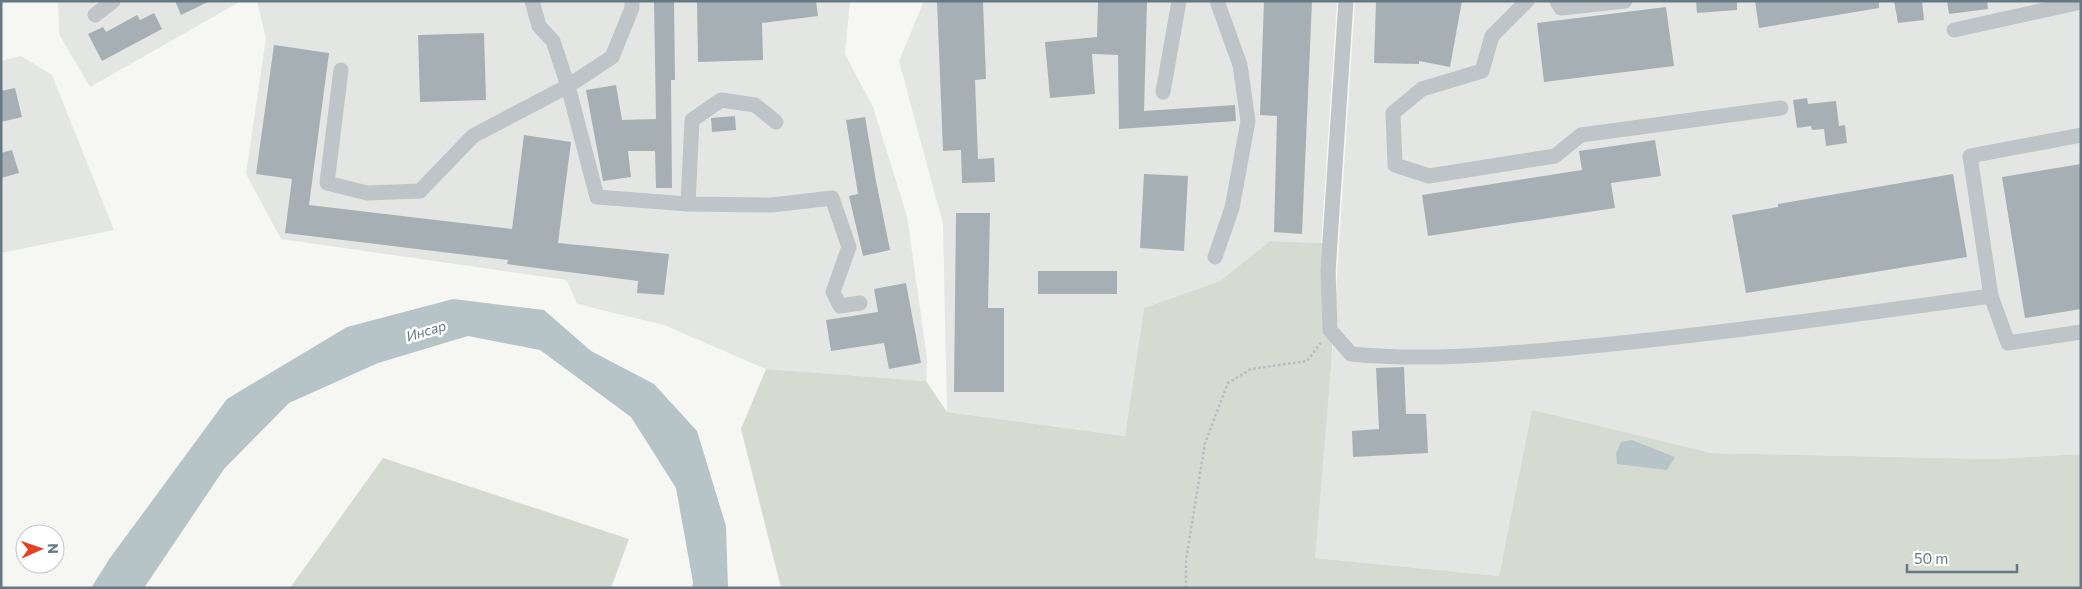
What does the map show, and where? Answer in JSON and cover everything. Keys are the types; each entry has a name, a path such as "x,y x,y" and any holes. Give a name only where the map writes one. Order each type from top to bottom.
{"lane":[{"path":"95,15 113,1"},
{"path":"532,1 539,26 553,40 568,86 597,197 688,204 772,205 832,198 849,248 833,292 840,306 860,303"},
{"path":"340,70 327,183 367,193 420,191 473,136 568,86 612,57 632,8 632,1"},
{"path":"1163,92 1179,1"},
{"path":"1215,257 1232,208 1248,121 1240,65 1217,1"},
{"path":"1346,1 1328,270 1330,330 1350,354 1380,357 1540,351 1712,334 1990,296"},
{"path":"1527,1 1492,36 1482,71 1422,90 1393,113 1395,165 1429,176 1555,156 1581,135 1781,108"},
{"path":"1557,1 1562,8 1624,1"},
{"path":"1954,30 2025,8 2081,2"},
{"path":"688,204 692,120 721,100 755,106 776,122"},
{"path":"2081,135 1970,156 1990,296 2008,343 2081,332"}],"path":[{"path":"1186,588 1186,560 1205,443 1228,383 1252,369 1307,361 1330,330"}],"shaded area":[{"path":"58,1 241,1 90,87 59,34"},
{"path":"257,1 850,1 845,54 873,107 907,216 927,358 926,381 766,369 664,325 577,304 567,280 281,239 246,174 266,38"},
{"path":"924,1 1337,1 1321,243 1270,241 1220,281 1144,308 1125,436 947,412 943,224 899,61"},
{"path":"1355,1 2081,1 2081,454 1993,459 1712,453 1532,411 1499,576 1314,558 1331,368"},
{"path":"21,56 52,75 114,230 1,253 1,61"},
{"path":"1270,241 1321,243 1337,247 1331,368 1315,558 1499,576 1532,410 1712,453 1993,459 2081,454 2081,588 781,588 741,429 766,369 926,381 947,412 1125,436 1144,308 1220,281"},
{"path":"383,458 629,539 611,588 290,588"}],"water":[{"name":"Инсар","path":"453,299 544,310 591,351 654,384 697,431 726,526 728,588 692,588 693,582 676,488 631,417 540,350 468,336 378,363 289,403 224,469 144,588 91,588 110,558 227,399 347,327"},
{"path":"1632,440 1675,457 1667,470 1617,464 1616,454 1621,442"}],"building":[{"path":"175,1 210,1 181,15"},
{"path":"654,1 674,1 675,80 671,80 672,188 656,188 655,151 628,151 631,177 603,181 586,90 616,85 622,120 656,119"},
{"path":"697,1 816,1 818,16 762,23 763,60 698,62"},
{"path":"937,1 983,1 986,79 975,80 978,159 994,158 995,182 962,183 961,150 943,151"},
{"path":"1098,1 1147,1 1144,111 1235,105 1236,121 1119,129 1118,55 1092,54 1095,94 1050,98 1045,42 1097,37"},
{"path":"1264,1 1312,1 1302,234 1274,232 1277,116 1260,115"},
{"path":"1376,1 1462,1 1450,67 1419,61 1419,64 1374,63"},
{"path":"1696,1 1737,1 1737,10 1697,13"},
{"path":"1755,1 1879,1 1879,8 1759,28"},
{"path":"1894,1 1922,1 1924,20 1898,23"},
{"path":"1947,1 1987,1 1988,9 1949,14"},
{"path":"1666,7 1674,66 1544,82 1537,23"},
{"path":"154,13 162,29 102,61 88,34 103,27 106,32 137,15 140,20"},
{"path":"484,33 486,100 420,102 418,35"},
{"path":"274,45 329,53 309,205 512,229 524,135 571,142 558,243 669,254 664,295 637,293 638,281 507,264 508,260 285,233 292,179 256,174"},
{"path":"15,88 22,117 1,122 1,91"},
{"path":"1807,98 1808,104 1836,101 1839,126 1845,125 1847,143 1826,146 1824,129 1812,130 1811,126 1797,128 1793,100"},
{"path":"735,116 736,130 712,132 711,118"},
{"path":"865,117 890,250 863,256 849,196 858,194 846,120"},
{"path":"1655,140 1661,176 1611,183 1615,208 1428,236 1422,195 1582,170 1579,151"},
{"path":"12,150 19,173 1,178 1,153"},
{"path":"2081,164 2081,309 2025,318 2002,177"},
{"path":"1144,174 1188,176 1184,251 1140,248"},
{"path":"1953,174 1967,257 1746,293 1732,215 1778,207 1778,204"},
{"path":"956,213 990,213 988,308 1004,308 1004,392 954,392"},
{"path":"1038,271 1117,271 1117,294 1038,294"},
{"path":"906,283 921,363 889,369 884,343 831,351 826,320 878,312 874,289"},
{"path":"1404,367 1406,414 1426,414 1428,453 1353,457 1352,431 1379,429 1376,368"}]}
